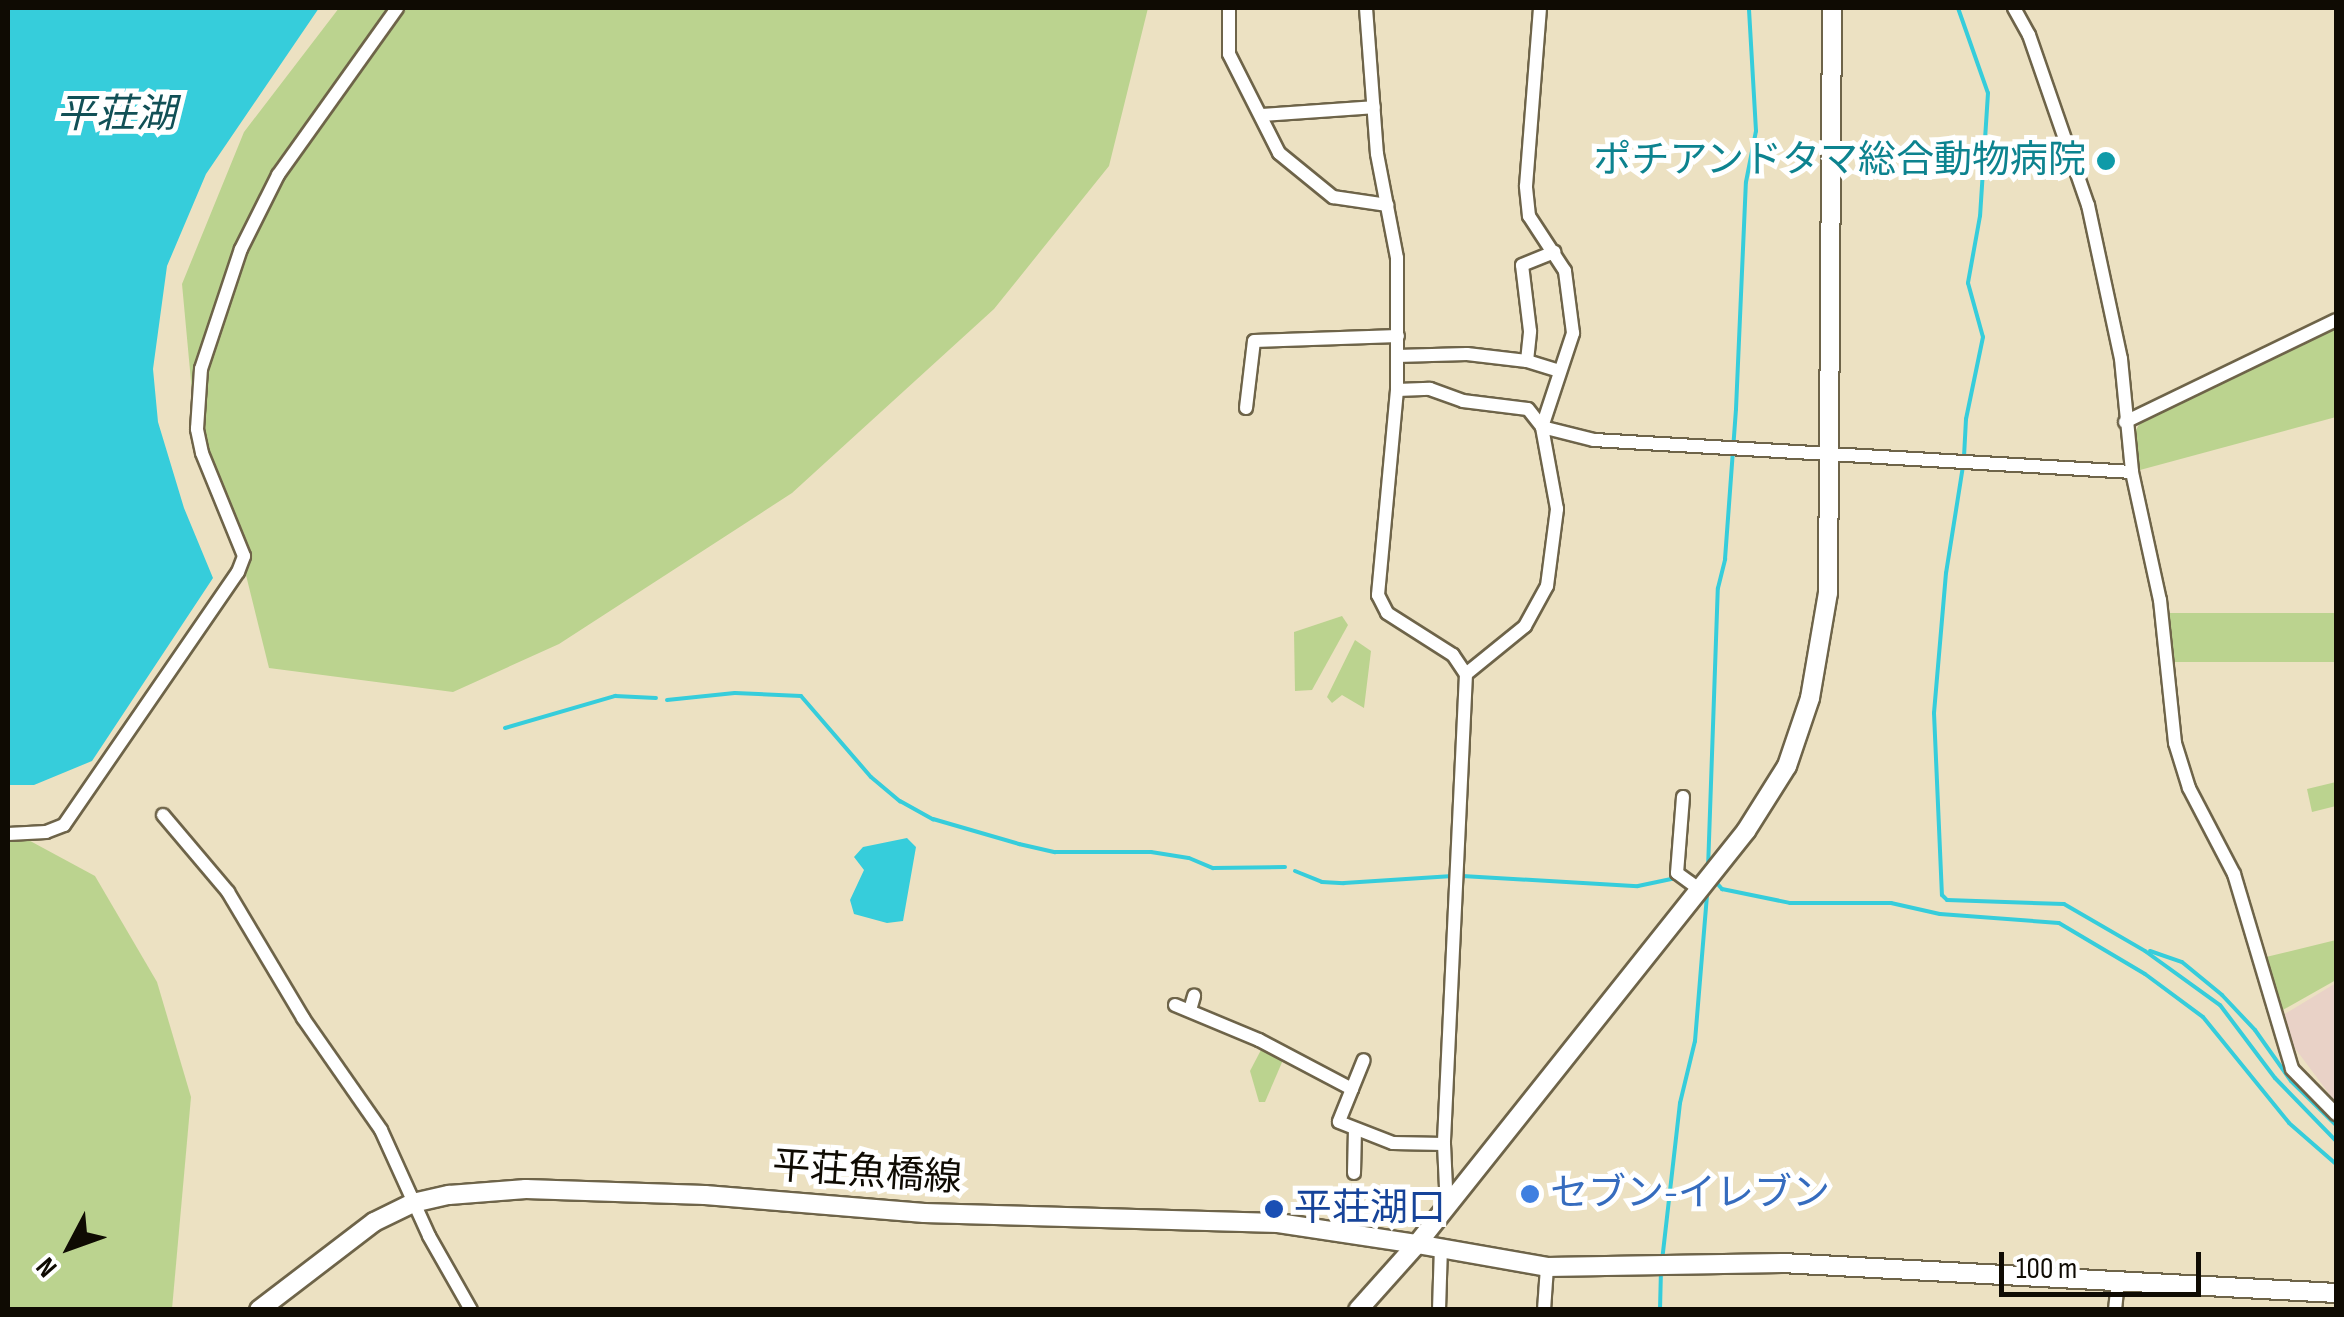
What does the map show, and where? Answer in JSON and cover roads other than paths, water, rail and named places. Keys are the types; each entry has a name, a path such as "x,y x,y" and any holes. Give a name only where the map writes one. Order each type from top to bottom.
{"street":[{"path":"8,834 46,832 64,825 238,572 244,556 202,453 197,429 201,368 242,249 278,175 397,8"},
{"path":"1229,8 1229,54 1279,153 1332,196 1386,205"},
{"path":"1366,8 1386,205 1397,258 1397,390 1378,595 1388,612 1453,655 1466,674 1444,1144 1448,1210"},
{"path":"1466,674 1525,626 1547,586 1557,509 1542,427 1573,333 1570,287 1554,252 1529,216 1526,186 1540,8"},
{"path":"1358,1310 1448,1210 1699,880 1746,831 1787,766 1810,698 1828,593 1832,8"},
{"path":"2014,8 2029,36 2088,205 2121,359 2132,472 2160,600 2174,743 2189,788 2234,874 2292,1068 2336,1114"},
{"path":"1262,114 1374,107"},
{"path":"1527,361 1530,330 1522,266 1554,252"},
{"path":"2125,422 2336,320"},
{"path":"1246,408 1254,342 1398,336"},
{"path":"1397,356 1467,354 1527,361 1559,371"},
{"path":"1397,390 1430,389 1462,401 1528,409 1542,427 1594,440 2132,472"},
{"path":"1683,797 1677,873 1699,880"},
{"path":"164,816 228,892 303,1018 381,1130 413,1203 471,1310"},
{"path":"1190,1010 1194,996"},
{"path":"1175,1005 1352,1089"},
{"path":"1364,1060 1340,1122 1394,1143 1444,1144"},
{"path":"1354,1173 1355,1129"},
{"name":"平荘魚橋線","path":"258,1310 374,1222 413,1203 449,1195 526,1190 706,1195 924,1213 1278,1223 1547,1267 1782,1264 2336,1293"},
{"path":"1438,1310 1441,1248"},
{"path":"1544,1310 1547,1267"},
{"path":"2115,1310 2118,1281"}],"water":[{"name":"平荘湖","path":"8,8 319,8 206,174 167,266 153,369 158,422 184,508 213,578 92,761 34,785 8,785"},
{"path":"907,838 916,847 903,921 887,923 854,914 850,900 864,870 854,857 863,847"}],"waterway":[{"path":"1708,869 1718,588 1725,559 1736,409 1746,182 1756,131 1749,8"},
{"path":"1958,8 1988,93 1980,216 1968,283 1983,337 1966,419 1964,457"},
{"path":"1963,466 1946,573 1934,713 1942,895 1947,900 2064,904 2145,951 2220,1005 2275,1078 2336,1141"},
{"path":"667,700 735,693 801,696 871,777 900,801 933,819 1019,844 1055,852 1151,852 1189,858 1213,868 1285,867"},
{"path":"505,728 615,696 656,698"},
{"path":"1295,871 1322,882 1344,883 1453,876"},
{"path":"1462,876 1638,886 1677,878"},
{"path":"1715,881 1722,889 1790,903 1891,903 1940,914 2059,923 2145,974 2203,1017 2289,1123 2336,1164"},
{"path":"1662,1261 1680,1103 1695,1041 1707,894"},
{"path":"2150,951 2182,962 2222,995 2255,1030 2291,1081 2336,1125"},
{"path":"1660,1310 1661,1270"}],"place":[{"name":"ポチアンドタマ総合動物病院","path":"2106,161"},
{"name":"セブン-イレブン","path":"1530,1194"},
{"name":"平荘湖口","path":"1274,1209"}]}
